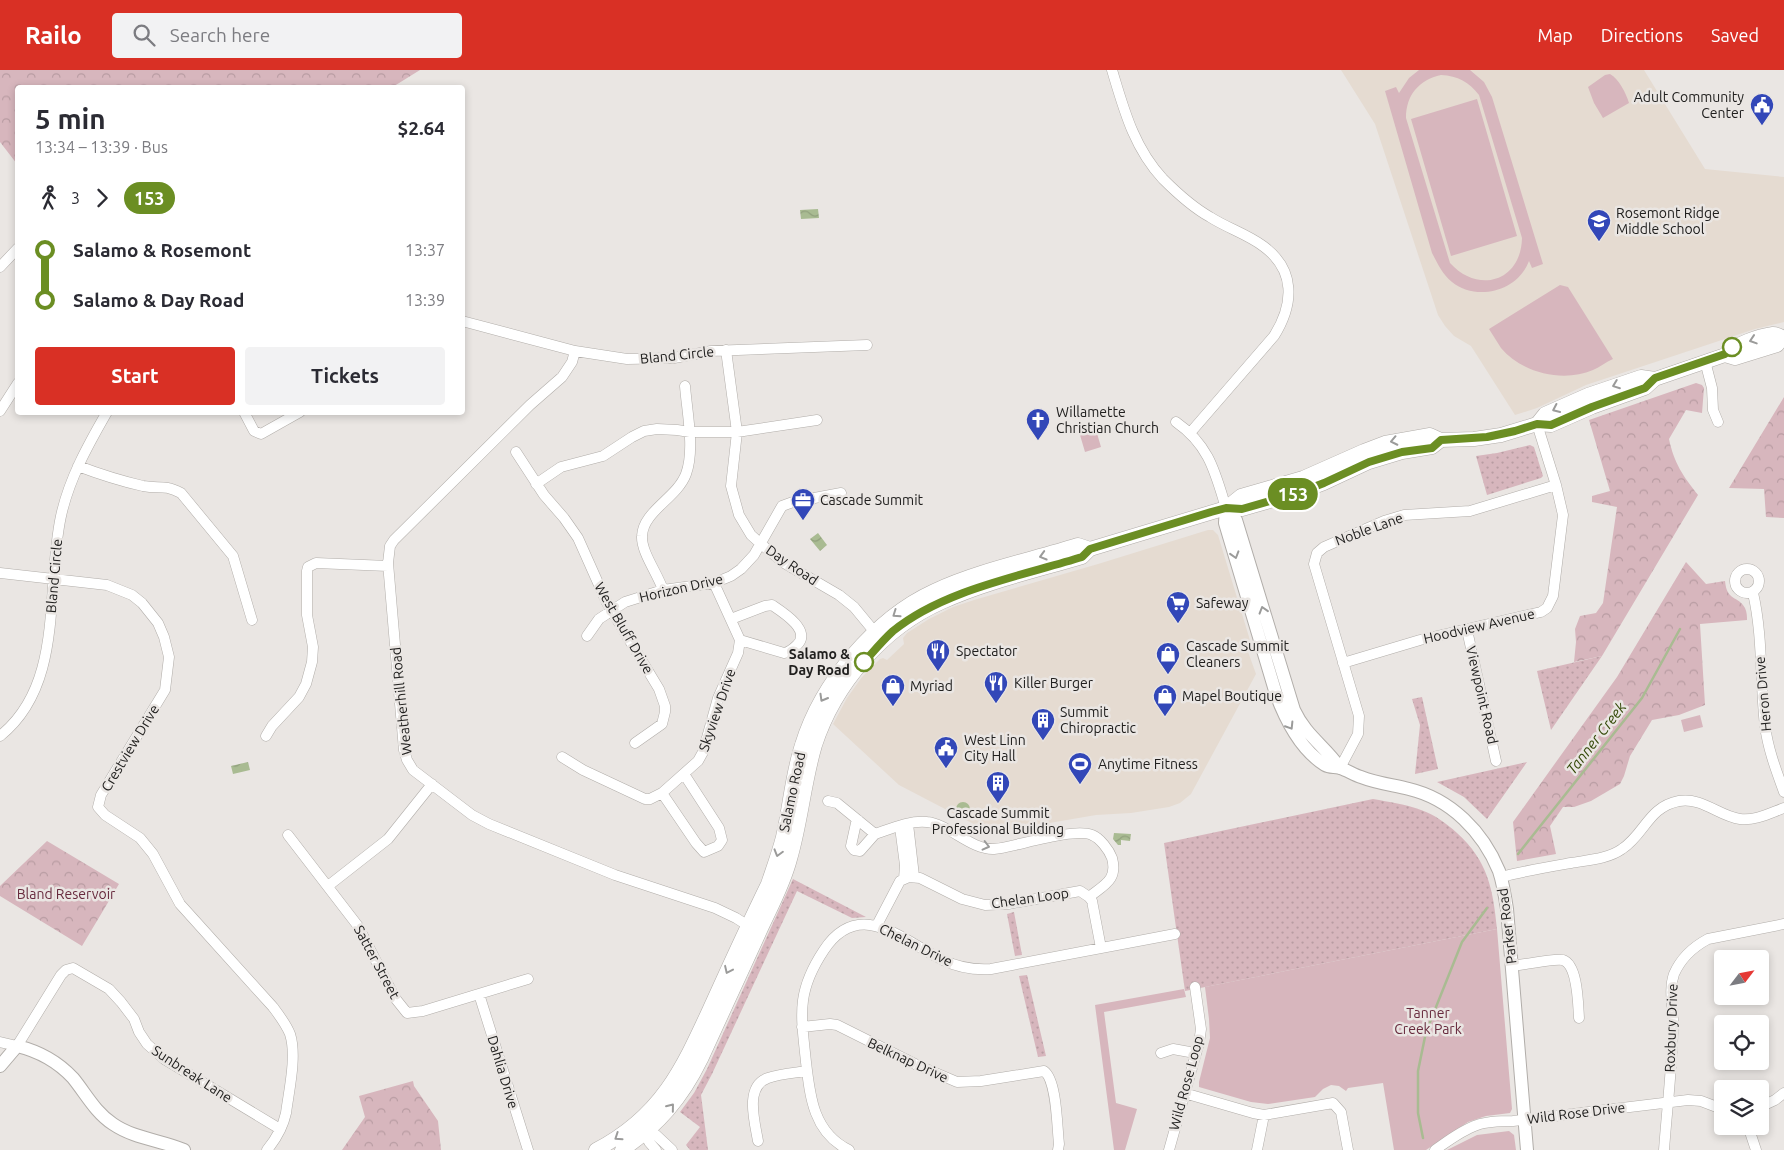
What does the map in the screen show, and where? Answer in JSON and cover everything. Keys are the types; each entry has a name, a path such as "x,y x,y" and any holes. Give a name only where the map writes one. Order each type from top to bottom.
{"main road":[{"name":"Salamo Road","path":"622,1150 666,1093 683,1066 754,929 779,890 790,860 811,759 822,726 845,686 864,662 879,638 940,602 980,587 1082,557 1090,549 1226,508 1241,496 1303,478 1364,450 1385,443 1430,435 1441,440 1487,437 1537,424 1551,425 1592,407 1645,388 1655,378 1725,354 1732,347 1775,334 1784,338"},
{"name":"Salamo Road","path":"596,1150 642,1126"}],"street":[{"path":"1112,70 1126,118 1134,136 1162,177 1196,208 1270,251 1284,271 1289,288 1289,304 1283,321 1274,336 1190,433"},
{"path":"0,266 15,251"},
{"name":"Bland Circle","path":"465,322 574,350 627,359 674,358 726,350 867,345"},
{"name":"Weatherhill Road","path":"574,350 572,362 562,377 530,405 394,540 388,553 404,750 407,760 413,770 472,815 489,824 615,875 715,908 754,929"},
{"name":"Day Road","path":"726,350 736,432 731,486 738,515 751,535 784,563 839,595 854,607 879,638"},
{"path":"1705,361 1712,388 1712,410 1718,422"},
{"path":"662,590 641,538 647,520 677,490 686,474 690,432 685,386"},
{"path":"0,411 15,388"},
{"name":"Bland Circle","path":"0,736 24,712 34,695 42,673 61,516 78,466 105,415"},
{"path":"246,415 254,431 261,434 295,415"},
{"path":"536,484 562,468 603,456 644,431 657,429 690,432 736,432 818,420"},
{"path":"1176,422 1202,446 1211,461 1226,508"},
{"name":"Hoodview Avenue","path":"1343,663 1401,645 1541,612 1549,605 1553,596 1563,515 1556,485 1537,424"},
{"name":"West Bluff Drive","path":"516,452 536,484 578,538 611,610 659,689 665,706 662,724 635,743"},
{"path":"78,466 101,475 145,486 169,487 181,493 233,556 252,620"},
{"name":"Noble Lane","path":"1340,768 1356,740 1360,724 1314,564 1318,553 1324,547 1404,514 1470,511 1556,485"},
{"name":"Horizon Drive","path":"586,636 598,619 625,602 662,590 714,583 731,576 741,569 754,555 782,506 792,502 841,493"},
{"name":"Parker Road","path":"1226,508 1225,523 1274,685 1286,718 1304,745 1327,767 1340,768 1373,781 1423,794 1448,807 1460,816 1478,835 1496,866 1501,877 1507,909 1528,1150"},
{"path":"266,736 272,726 299,697 306,684 312,662 313,647 306,604 306,571 308,567 316,563 388,566"},
{"name":"Crestview Drive","path":"0,573 107,585 132,595 150,612 158,623 164,637 169,662 165,690 102,795 98,807 105,815 140,838 153,854 180,904 281,1016 290,1033 292,1059 286,1113 275,1141 267,1150"},
{"path":"714,583 740,640 784,653 790,652 802,640 803,634 799,627 772,605 731,619"},
{"name":"Heron Drive","path":"1753,593 1758,614 1765,727 1773,761 1784,792"},
{"name":"Viewpoint Road","path":"1467,630 1496,760"},
{"name":"Skyview Drive","path":"662,793 698,761 703,752 718,700 738,653 740,640"},
{"path":"562,757 641,798 650,799 662,793 704,852 718,846 722,840 719,828 684,774"},
{"path":"328,886 388,839 432,784"},
{"path":"828,801 837,803 875,834"},
{"path":"1501,877 1598,858 1616,852 1634,839 1653,814 1665,806 1678,802 1693,801 1725,815 1740,819 1754,818 1784,808"},
{"name":"Chelan Loop","path":"858,820 851,846 854,850 860,851 875,834 916,822 935,823 981,846 992,849 1022,842 1076,834 1092,835 1103,843 1111,855 1113,866 1109,882 1090,897"},
{"path":"877,925 900,881 909,878 905,865 904,826"},
{"name":"Satter Street","path":"288,834 362,931 395,998 407,1013 423,1012 528,979"},
{"name":"Chelan Loop","path":"909,878 962,899 985,905 1008,904 1080,891 1090,897 1101,948"},
{"name":"Roxbury Drive","path":"1664,1150 1673,1025 1671,994 1673,977 1678,964 1697,944 1708,939 1784,924"},
{"name":"Chelan Drive","path":"849,1150 831,1139 818,1121 807,1071 801,1009 803,994 810,976 829,942 844,930 863,925 877,925 894,932 944,960 965,968 978,970 1175,934"},
{"path":"1512,966 1561,960 1568,963 1574,972 1579,1018"},
{"name":"Sunbreak Lane","path":"17,1046 61,974 73,968 109,990 134,1019 138,1032 147,1044 164,1059 280,1129"},
{"name":"Wild Rose Loop","path":"1169,1150 1199,1043 1201,1029 1195,987"},
{"name":"Dahlia Drive","path":"479,994 528,1150"},
{"name":"Belknap Drive","path":"802,1027 837,1025 908,1061 956,1082 981,1081 1038,1071 1046,1072 1053,1092 1059,1144 1058,1150"},
{"path":"0,1042 32,1051 62,1068 75,1081 94,1106 112,1123 158,1146 184,1150"},
{"path":"0,1066 17,1046"},
{"path":"1161,1053 1173,1049 1195,1053"},
{"path":"758,1141 753,1095 757,1087 767,1078 807,1071"},
{"path":"1769,1103 1784,1092"},
{"path":"1184,1093 1264,1115 1333,1103 1342,1112 1348,1150"},
{"name":"Wild Rose Drive","path":"1435,1150 1476,1125 1489,1122 1667,1101 1701,1101 1714,1106"},
{"path":"1257,1150 1264,1115"},
{"path":"642,1126 649,1142 656,1150"},
{"path":"642,1126 656,1135 672,1150"},
{"path":"1751,1135 1756,1150"}],"shaded area":[{"name":"Rosemont Ridge Middle School","path":"1341,70 1644,70 1705,169 1784,177 1784,322 1755,329 1586,385 1537,408 1515,415 1471,346 1454,336 1438,315 1375,124"},
{"path":"1213,530 1218,535 1249,637 1250,642 1247,649 1256,674 1191,794 1180,803 1169,807 1131,813 1096,815 991,833 899,785 833,724 847,698 862,677 880,659 887,660 904,644 903,638 907,633 929,619 953,607 974,600"}],"green space":[{"path":"0,70 420,70 396,85 15,85 15,161 0,142"},
{"path":"1419,70 1470,70 1484,82 1492,97 1543,264 1532,268 1529,261 1524,271 1516,280 1506,286 1484,292 1462,288 1452,282 1440,269 1432,253 1385,91 1396,87 1399,93 1409,78","holes":["1447,76 1463,80 1479,95 1522,238 1520,253 1514,265 1496,279 1473,278 1461,273 1450,263 1406,118 1408,102 1415,90 1433,77"]},
{"path":"1610,74 1622,87 1629,103 1603,118 1594,103 1588,87 1605,75"},
{"path":"1477,99 1517,236 1451,256 1411,119"},
{"path":"1560,285 1568,287 1613,359 1593,370 1569,376 1544,373 1520,364 1501,348 1489,329"},
{"path":"1696,383 1704,388 1702,413 1686,410 1669,439 1680,469 1698,495 1602,656 1574,662 1575,629 1580,616 1596,613 1603,603 1617,507 1592,502 1592,496 1610,491 1589,420"},
{"path":"1784,397 1784,518 1766,517 1764,489 1729,488"},
{"path":"1096,430 1101,447 1085,452 1080,435"},
{"path":"1530,445 1534,447 1543,476 1487,495 1476,456"},
{"path":"1686,562 1706,584 1725,581 1730,595 1742,604 1747,614 1747,620 1700,624 1705,705 1679,715 1652,720 1630,756 1620,784 1591,801 1574,807 1563,807 1550,826 1556,854 1517,861 1513,822 1617,677"},
{"path":"1602,656 1551,730 1537,671"},
{"path":"1422,697 1438,769 1415,774 1420,725 1412,699"},
{"path":"1700,715 1703,727 1684,732 1681,720"},
{"path":"1527,762 1487,819 1464,797 1437,782"},
{"path":"1373,799 1409,806 1431,814 1457,833 1476,854 1487,876 1491,888 1497,929 1185,991 1164,843"},
{"name":"Bland Reservoir","path":"47,841 119,884 82,946 0,896 0,886"},
{"path":"793,879 866,917 852,918 797,891 701,1095 708,1150 690,1150 686,1145 700,1127 680,1112 694,1093 707,1069"},
{"path":"1014,912 1022,955 1015,956 1007,914"},
{"name":"Tanner Creek Park","path":"1497,929 1512,1109 1510,1113 1486,1116 1468,1122 1426,1150 1394,1150 1383,1083 1348,1088 1346,1091 1339,1086 1331,1085 1323,1089 1315,1097 1268,1104 1251,1102 1199,1087 1210,1038 1205,987"},
{"path":"1027,975 1046,1056 1038,1057 1019,976"},
{"path":"1184,989 1186,997 1104,1012 1116,1103 1137,1109 1125,1150 1114,1150 1095,1005"},
{"path":"413,1081 414,1086 438,1121 441,1150 342,1150 365,1117 359,1096"},
{"path":"1509,1131 1514,1135 1516,1150 1447,1150 1477,1135"}],"water":[{"path":"818,209 819,218 801,219 800,210"},
{"path":"818,533 827,545 820,551 810,539"},
{"path":"248,762 250,770 233,774 231,766"},
{"path":"963,802 968,804 970,809 968,814 963,816 958,814 956,809 958,804"},
{"path":"1114,833 1131,834 1130,841 1121,840 1121,845 1118,845 1113,839"}],"waterway":[{"name":"Tanner Creek","path":"1518,854 1642,698 1680,629"},
{"name":"Tanner Creek","path":"1423,1138 1418,1113 1418,1071 1426,1032 1462,942 1487,908"}],"bus line":[{"name":"153","path":"864,662 892,632 916,616 940,602 980,587 1082,557 1090,549 1211,512 1226,508 1242,509 1298,493 1369,462 1402,452 1432,448 1441,440 1474,439 1515,431 1537,424 1551,425 1592,407 1645,388 1655,378 1725,354 1732,347"}],"place":[{"name":"Adult Community Center","path":"1762,126"},
{"name":"Rosemont Ridge Middle School","path":"1599,242"},
{"name":"Willamette Christian Church","path":"1038,441"},
{"name":"Cascade Summit","path":"803,521"},
{"name":"Safeway","path":"1178,624"},
{"name":"Salamo & Day Road","path":"864,662"},
{"name":"Spectator","path":"938,672"},
{"name":"Cascade Summit Cleaners","path":"1168,675"},
{"name":"Killer Burger","path":"996,704"},
{"name":"Myriad","path":"893,707"},
{"name":"Mapel Boutique","path":"1165,717"},
{"name":"Summit Chiropractic","path":"1043,741"},
{"name":"West Linn City Hall","path":"946,769"},
{"name":"Anytime Fitness","path":"1080,785"},
{"name":"Cascade Summit Professional Building","path":"998,804"}]}
